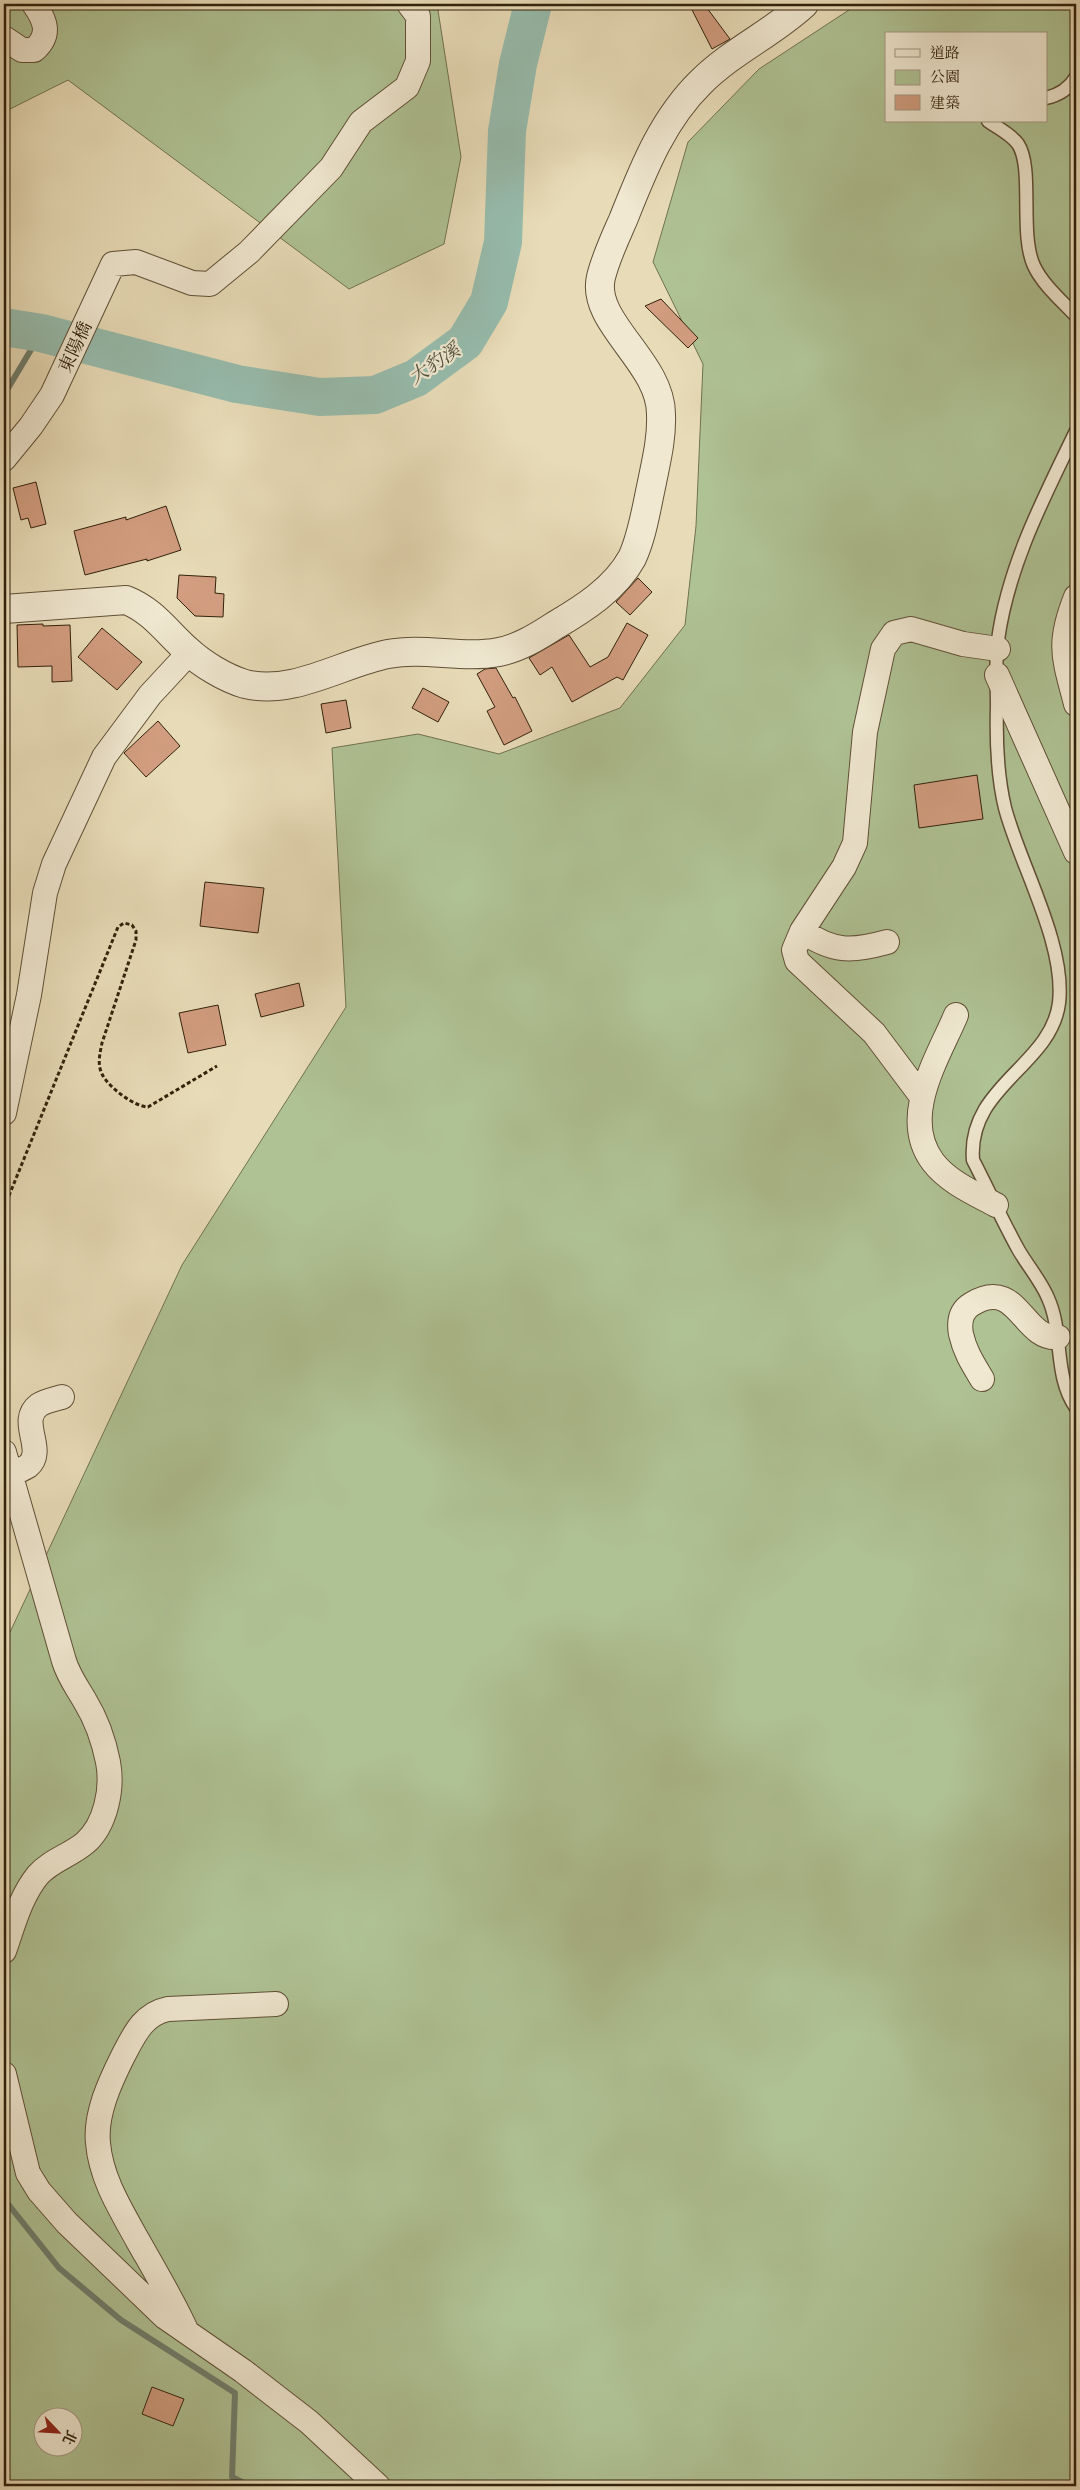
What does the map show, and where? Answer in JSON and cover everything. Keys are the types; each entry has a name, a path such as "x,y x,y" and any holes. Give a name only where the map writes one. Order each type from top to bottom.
{"street":[{"path":"4,38 22,50 34,50 43,42 45,32 42,16 34,4"},
{"name":"東陽橋","path":"4,459 31,426 52,395 113,264 136,262 192,282 210,284 249,252 331,168 361,122 407,87 418,61 418,16 409,4"},
{"path":"4,609 126,600 137,604 149,613 189,653 219,673 244,684 268,687 296,683 356,662 390,654 416,652 479,655 502,652 526,642 584,609 615,582 632,558 644,522 660,444 662,410 656,386 639,357 609,318 600,298 600,281 606,260 651,152 678,109 702,82 728,59 767,34 804,4"},
{"path":"1076,598 1068,618 1063,640 1064,656 1076,704"},
{"path":"922,1097 874,1033 797,961 794,950 802,931 844,867 855,843 865,732 884,649 888,640 894,633 911,629 963,644 998,649"},
{"path":"4,1114 29,995 45,893 54,864 104,757 150,695 189,653"},
{"path":"997,675 1076,852"},
{"path":"802,931 818,942 835,949 866,948 887,942"},
{"path":"956,1014 922,1097 919,1113 921,1130 925,1148 934,1163 948,1176 996,1206"},
{"path":"982,1379 964,1351 960,1324 962,1314 969,1306 988,1296 999,1297 1014,1305 1040,1332 1049,1338 1058,1337"},
{"path":"4,1951 19,1909 29,1889 39,1874 86,1843 101,1823 109,1793 108,1763 99,1731 86,1701 70,1679 7,1463 29,1465 34,1457 30,1418 40,1404 62,1397"},
{"path":"187,2334 174,2304 118,2205 102,2169 98,2142 102,2107 117,2069 134,2036 145,2020 156,2011 276,2004"},
{"path":"4,2074 28,2173 40,2191 67,2223 164,2317 243,2371 309,2422 378,2486"}],"lane":[{"path":"1048,98 1059,95 1076,77"},
{"path":"989,122 1014,139 1020,147 1024,163 1029,251 1034,266 1044,281 1076,316"},
{"path":"1076,431 1034,520 1007,595 998,649 997,675 996,744 1005,808 1056,956 1060,986 1055,1021 1043,1043 996,1093 976,1127 972,1147 973,1160 996,1206 1025,1261 1048,1296 1055,1315 1063,1379 1069,1398 1076,1408"}],"path":[{"path":"4,1208 118,927 124,923 132,925 136,931 136,940 102,1043 99,1059 102,1074 128,1100 140,1107 148,1107 217,1066"}],"green space":[{"path":"4,4 437,4 461,157 444,244 349,289 68,80 4,112"},
{"path":"879,4 1076,4 1076,2486 4,2486 4,1645 182,1265 346,1007 332,748 418,734 499,754 620,708 685,625 696,526 703,364 653,262 688,142 759,69 855,6"}],"building":[{"path":"689,4 704,4 730,39 712,49"},
{"path":"661,299 698,338 688,348 645,306"},
{"path":"36,482 46,524 31,528 28,518 21,520 13,488"},
{"path":"166,506 181,550 147,561 147,559 85,575 74,531 126,517 126,520"},
{"path":"179,575 216,577 215,593 224,594 223,617 195,616 177,598"},
{"path":"638,578 652,592 630,615 616,602"},
{"path":"627,623 648,635 623,680 617,677 572,702 552,667 540,675 529,658 569,635 590,667 608,657"},
{"path":"43,624 43,626 70,625 72,681 52,682 52,666 18,667 17,625"},
{"path":"102,628 142,662 117,690 78,657"},
{"path":"496,668 513,698 515,697 532,731 504,745 487,711 495,707 477,674 485,669"},
{"path":"423,688 449,702 438,722 412,708"},
{"path":"346,700 351,728 326,733 321,704"},
{"path":"158,721 180,746 146,777 124,753"},
{"path":"977,775 983,819 919,828 914,785"},
{"path":"205,882 264,888 258,933 200,926"},
{"path":"299,983 304,1006 261,1017 255,994"},
{"path":"218,1005 226,1045 188,1053 179,1013"},
{"path":"152,2387 184,2399 173,2426 142,2414"}],"waterway":[{"name":"大豹溪","path":"4,327 41,333 237,384 320,397 375,395 416,378 465,342 489,302 503,242 507,131 518,64 533,4"},
{"path":"4,395 41,333"},
{"path":"4,1741 6,1765 4,1780"},
{"path":"4,2199 59,2268 121,2320 235,2393 232,2477 250,2486"}]}
